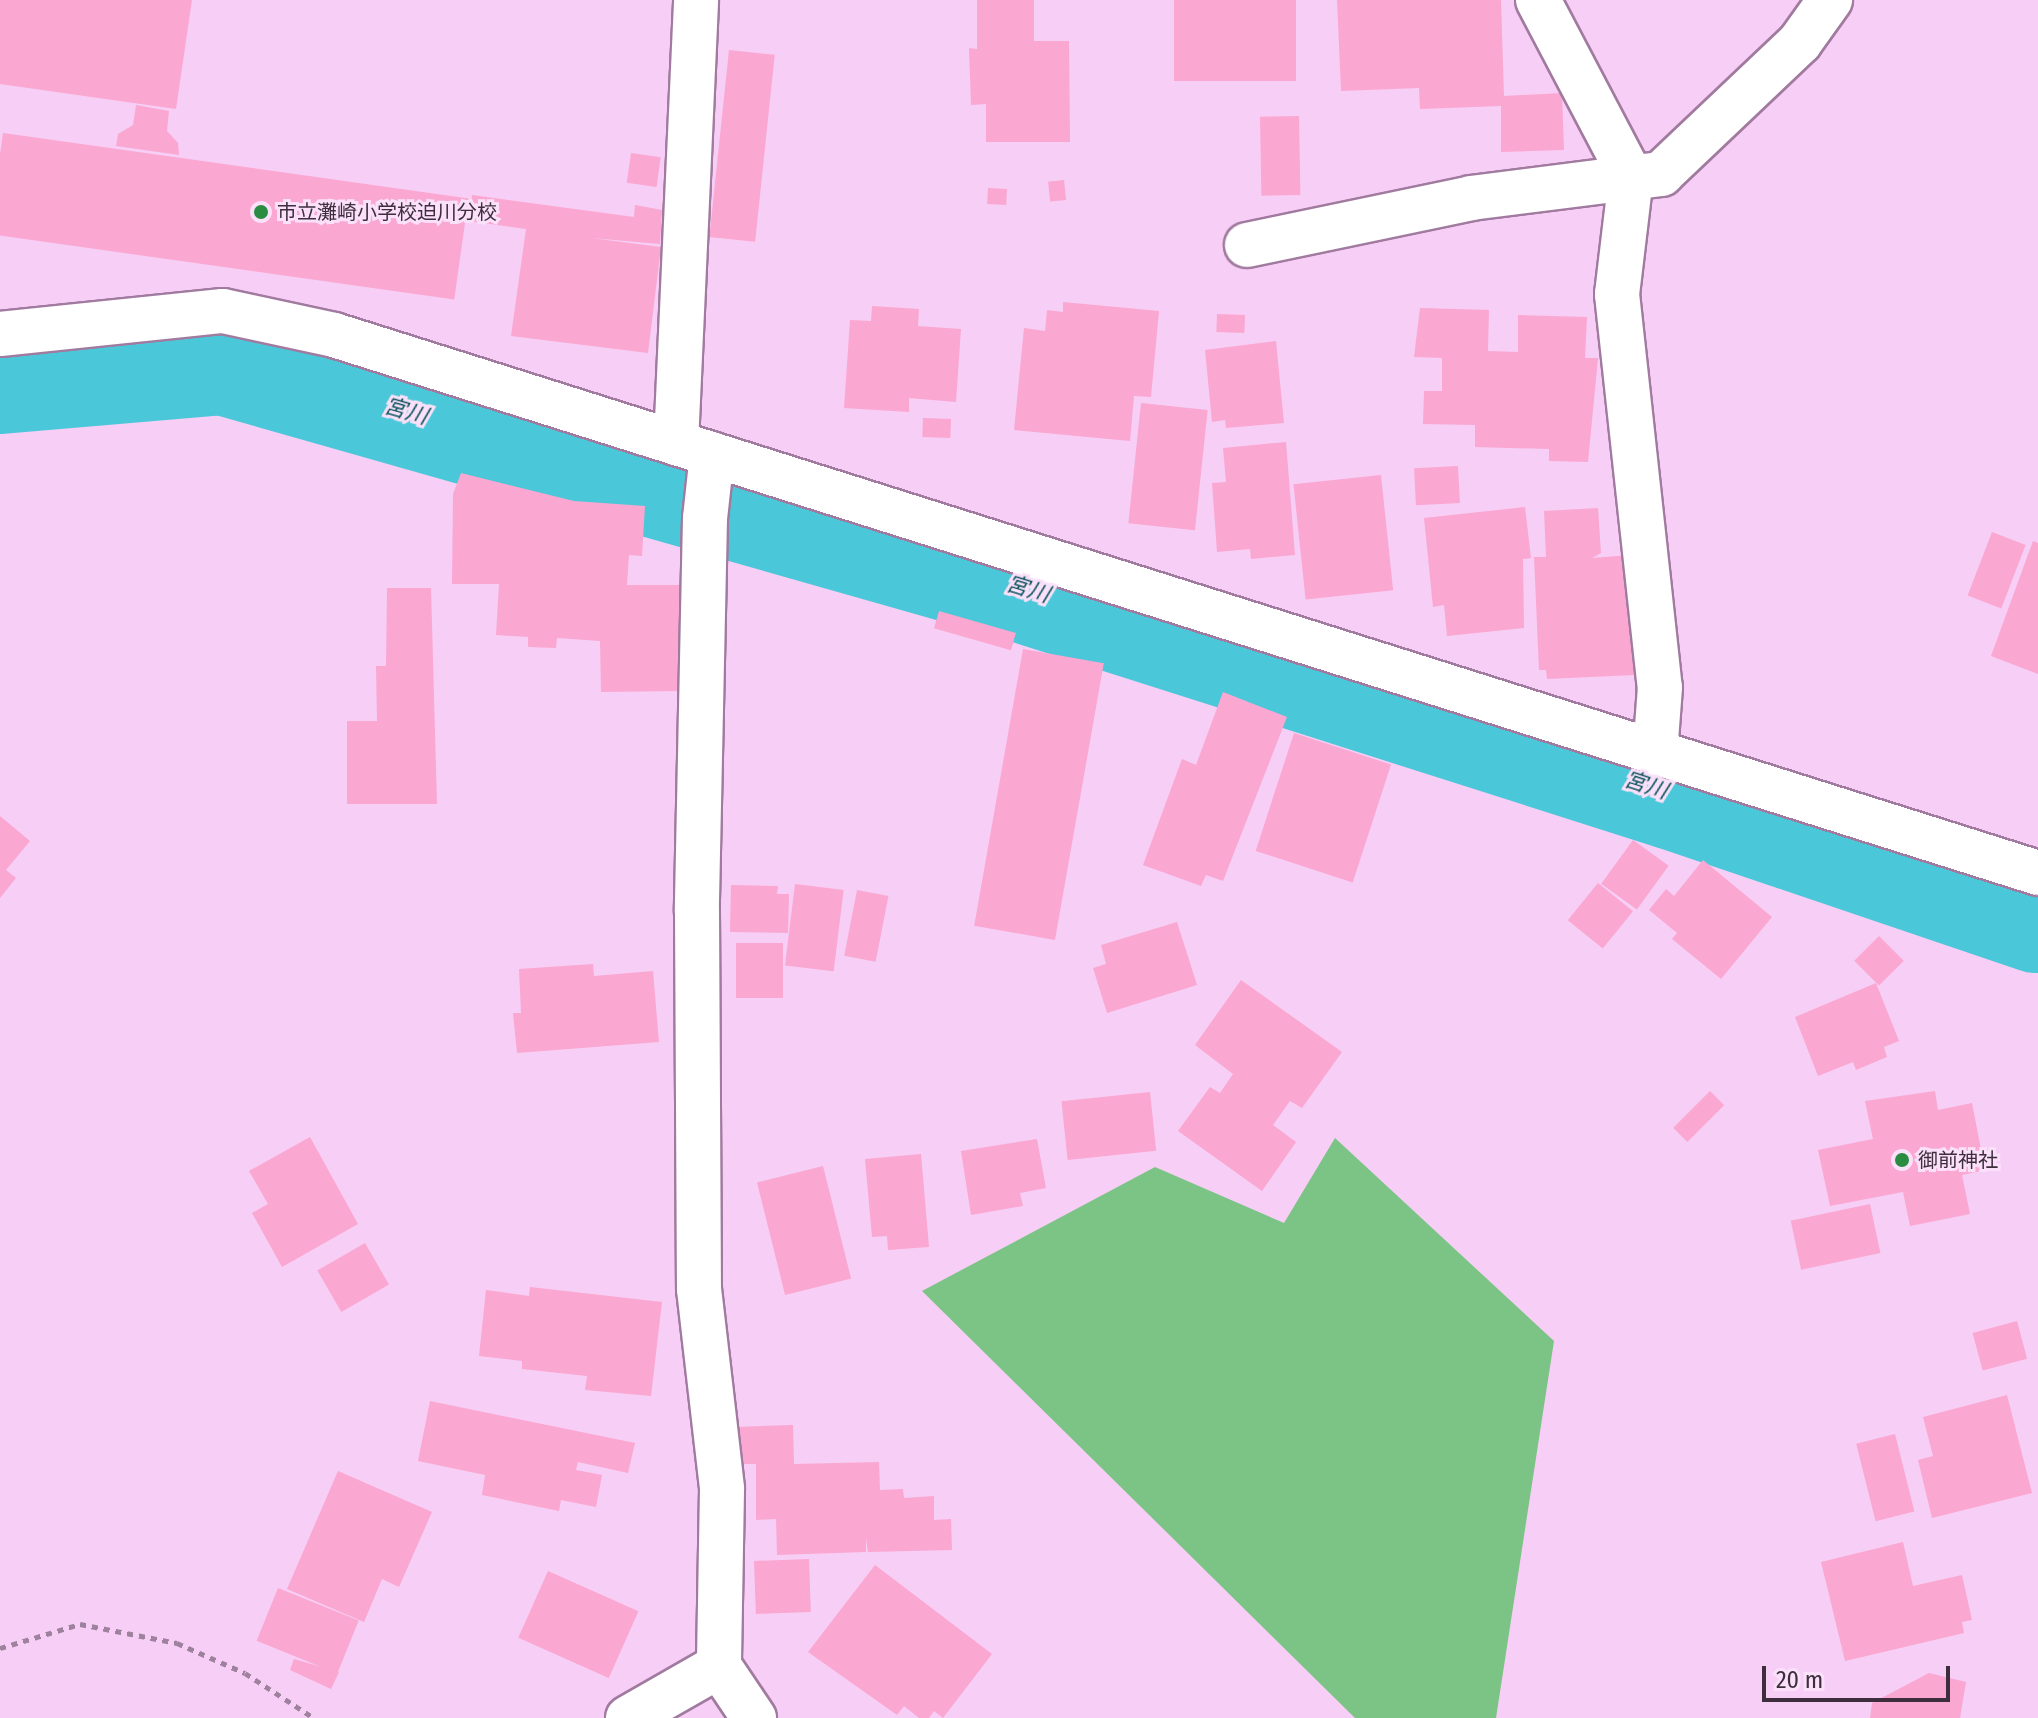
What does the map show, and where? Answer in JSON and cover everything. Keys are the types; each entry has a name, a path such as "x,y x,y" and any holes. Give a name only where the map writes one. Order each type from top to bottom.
{"street":[{"path":"696,0 699,456 705,518 695,1157 699,1289 722,1489 719,1666 754,1718"},
{"path":"1538,0 1631,177 1617,294 1660,687 1655,754"},
{"path":"1247,245 1471,198 1661,174 1800,42 1830,0"},
{"path":"0,334 223,311 334,335 699,456 2038,873"},
{"path":"628,1718 719,1666"}],"path":[{"path":"0,1648 80,1624 177,1643 245,1673 314,1718"}],"green space":[{"path":"1335,1138 1554,1341 1496,1718 1355,1718 922,1291 1155,1167 1284,1223"}],"building":[{"path":"0,0 192,0 176,109 0,84"},
{"path":"977,0 1034,0 1034,41 1069,41 1070,142 986,142 986,104 971,105 969,48 977,49"},
{"path":"1174,0 1296,0 1296,81 1174,81"},
{"path":"1337,0 1501,0 1504,96 1562,93 1564,150 1501,152 1501,106 1420,109 1419,88 1341,91"},
{"path":"729,50 775,55 755,242 709,237"},
{"path":"136,105 169,111 167,131 178,143 179,155 116,146 118,134 133,125"},
{"path":"1299,116 1300,195 1261,196 1260,117"},
{"name":"市立灘崎小学校迫川分校","path":"3,133 468,198 454,299 0,236"},
{"path":"631,153 661,157 657,187 627,183"},
{"path":"1064,180 1066,200 1050,202 1048,182"},
{"path":"988,188 1007,189 1006,205 987,204"},
{"path":"472,195 634,217 635,205 662,210 660,244 591,238 661,247 648,353 511,336 526,229 469,221"},
{"path":"1063,302 1159,311 1151,397 1134,396 1130,441 1014,430 1024,328 1045,331 1047,310 1063,312"},
{"path":"872,306 919,309 918,326 961,329 956,402 909,398 909,412 844,408 850,320 871,321"},
{"path":"1420,308 1489,310 1488,351 1518,352 1518,315 1587,317 1585,358 1598,358 1588,462 1549,461 1549,449 1475,447 1475,425 1423,424 1424,391 1442,391 1442,358 1414,357"},
{"path":"1217,314 1245,315 1244,333 1216,332"},
{"path":"1276,341 1284,423 1226,428 1225,420 1212,422 1205,350"},
{"path":"1141,403 1208,410 1195,530 1128,523"},
{"path":"923,418 951,419 950,438 922,437"},
{"path":"1286,442 1295,555 1251,559 1250,549 1217,552 1212,483 1226,482 1223,448"},
{"path":"1458,466 1460,503 1416,505 1414,468"},
{"path":"461,473 574,501 645,506 642,556 629,555 627,585 680,585 681,691 601,692 600,641 557,638 556,648 528,647 528,637 496,635 499,584 452,584 453,494"},
{"path":"1381,475 1393,590 1306,600 1293,484"},
{"path":"1525,507 1531,558 1523,559 1524,628 1447,636 1444,605 1433,607 1424,518"},
{"path":"1598,508 1601,553 1592,558 1630,555 1635,675 1547,679 1546,670 1539,670 1534,557 1546,557 1544,511"},
{"path":"1992,532 2026,545 2001,608 1968,595"},
{"path":"2033,541 2038,543 2038,674 1991,656"},
{"path":"387,588 431,588 437,804 347,804 347,721 377,721 376,666 386,666"},
{"path":"939,611 1016,633 1011,650 934,628"},
{"path":"1023,649 1104,663 1055,940 974,926"},
{"path":"1223,692 1287,717 1223,881 1206,875 1201,886 1143,865 1182,759 1196,765"},
{"path":"1294,733 1391,765 1353,882 1256,851"},
{"path":"0,816 30,841 6,870 16,878 0,898"},
{"path":"1633,840 1669,866 1637,910 1601,884"},
{"path":"1703,860 1772,917 1721,979 1672,939 1677,933 1649,910 1666,889 1674,896"},
{"path":"1598,883 1633,911 1603,949 1568,920"},
{"path":"795,884 844,890 834,971 785,965"},
{"path":"731,885 778,886 777,894 789,894 788,933 730,932"},
{"path":"857,890 888,896 876,962 844,956"},
{"path":"1177,922 1197,985 1107,1013 1093,968 1106,964 1101,945"},
{"path":"1879,936 1904,961 1879,985 1854,961"},
{"path":"736,943 783,943 783,998 736,998"},
{"path":"593,964 594,976 653,971 659,1042 517,1053 513,1013 521,1013 519,969"},
{"path":"1241,980 1342,1052 1302,1108 1290,1101 1273,1125 1296,1142 1262,1191 1178,1131 1210,1087 1220,1093 1233,1074 1195,1045"},
{"path":"1876,983 1899,1041 1884,1047 1887,1057 1856,1070 1853,1062 1818,1076 1795,1017"},
{"path":"1710,1091 1724,1105 1687,1142 1673,1128"},
{"name":"御前神社","path":"1935,1091 1938,1110 1972,1103 1985,1170 1962,1175 1970,1214 1910,1226 1903,1192 1830,1206 1818,1150 1873,1139 1865,1101"},
{"path":"1150,1092 1156,1151 1068,1160 1061,1101"},
{"path":"310,1137 358,1224 282,1267 252,1213 268,1204 249,1171"},
{"path":"1037,1139 1046,1188 1020,1193 1023,1206 971,1215 961,1151"},
{"path":"921,1154 929,1247 888,1250 887,1236 872,1237 865,1159"},
{"path":"823,1166 851,1279 785,1295 757,1182"},
{"path":"1870,1204 1880,1253 1801,1270 1791,1221"},
{"path":"365,1243 389,1285 341,1312 317,1270"},
{"path":"530,1287 662,1302 651,1396 585,1390 587,1376 522,1369 522,1361 479,1356 486,1290 529,1296"},
{"path":"2017,1321 2027,1359 1983,1371 1973,1333"},
{"path":"2007,1395 2032,1493 1932,1518 1918,1460 1933,1456 1923,1417"},
{"path":"430,1401 635,1443 628,1473 578,1462 576,1470 602,1475 596,1507 561,1500 559,1511 482,1495 485,1475 418,1461"},
{"path":"793,1425 794,1464 879,1462 880,1490 903,1489 904,1498 934,1496 934,1520 951,1519 952,1550 868,1552 866,1538 866,1552 777,1555 776,1519 756,1520 756,1464 737,1464 736,1427"},
{"path":"1895,1434 1914,1512 1876,1521 1856,1444"},
{"path":"338,1471 432,1512 399,1587 382,1579 364,1622 287,1589"},
{"path":"1903,1542 1913,1586 1962,1575 1972,1620 1962,1622 1964,1633 1845,1661 1821,1562"},
{"path":"809,1559 811,1612 756,1614 754,1561"},
{"path":"875,1565 992,1654 943,1718 934,1711 929,1718 919,1718 904,1706 897,1715 808,1652"},
{"path":"548,1571 638,1611 609,1678 518,1638"},
{"path":"278,1588 359,1621 337,1673 257,1641"},
{"path":"294,1659 339,1672 331,1689 290,1670"},
{"path":"1929,1673 1966,1682 1960,1718 1870,1718 1872,1703"}],"waterway":[{"name":"宮川","path":"0,378 223,359 1018,585 1674,794 2038,917"}],"place":[{"name":"市立灘崎小学校迫川分校","path":"261,212"},
{"name":"御前神社","path":"1902,1160"}]}
